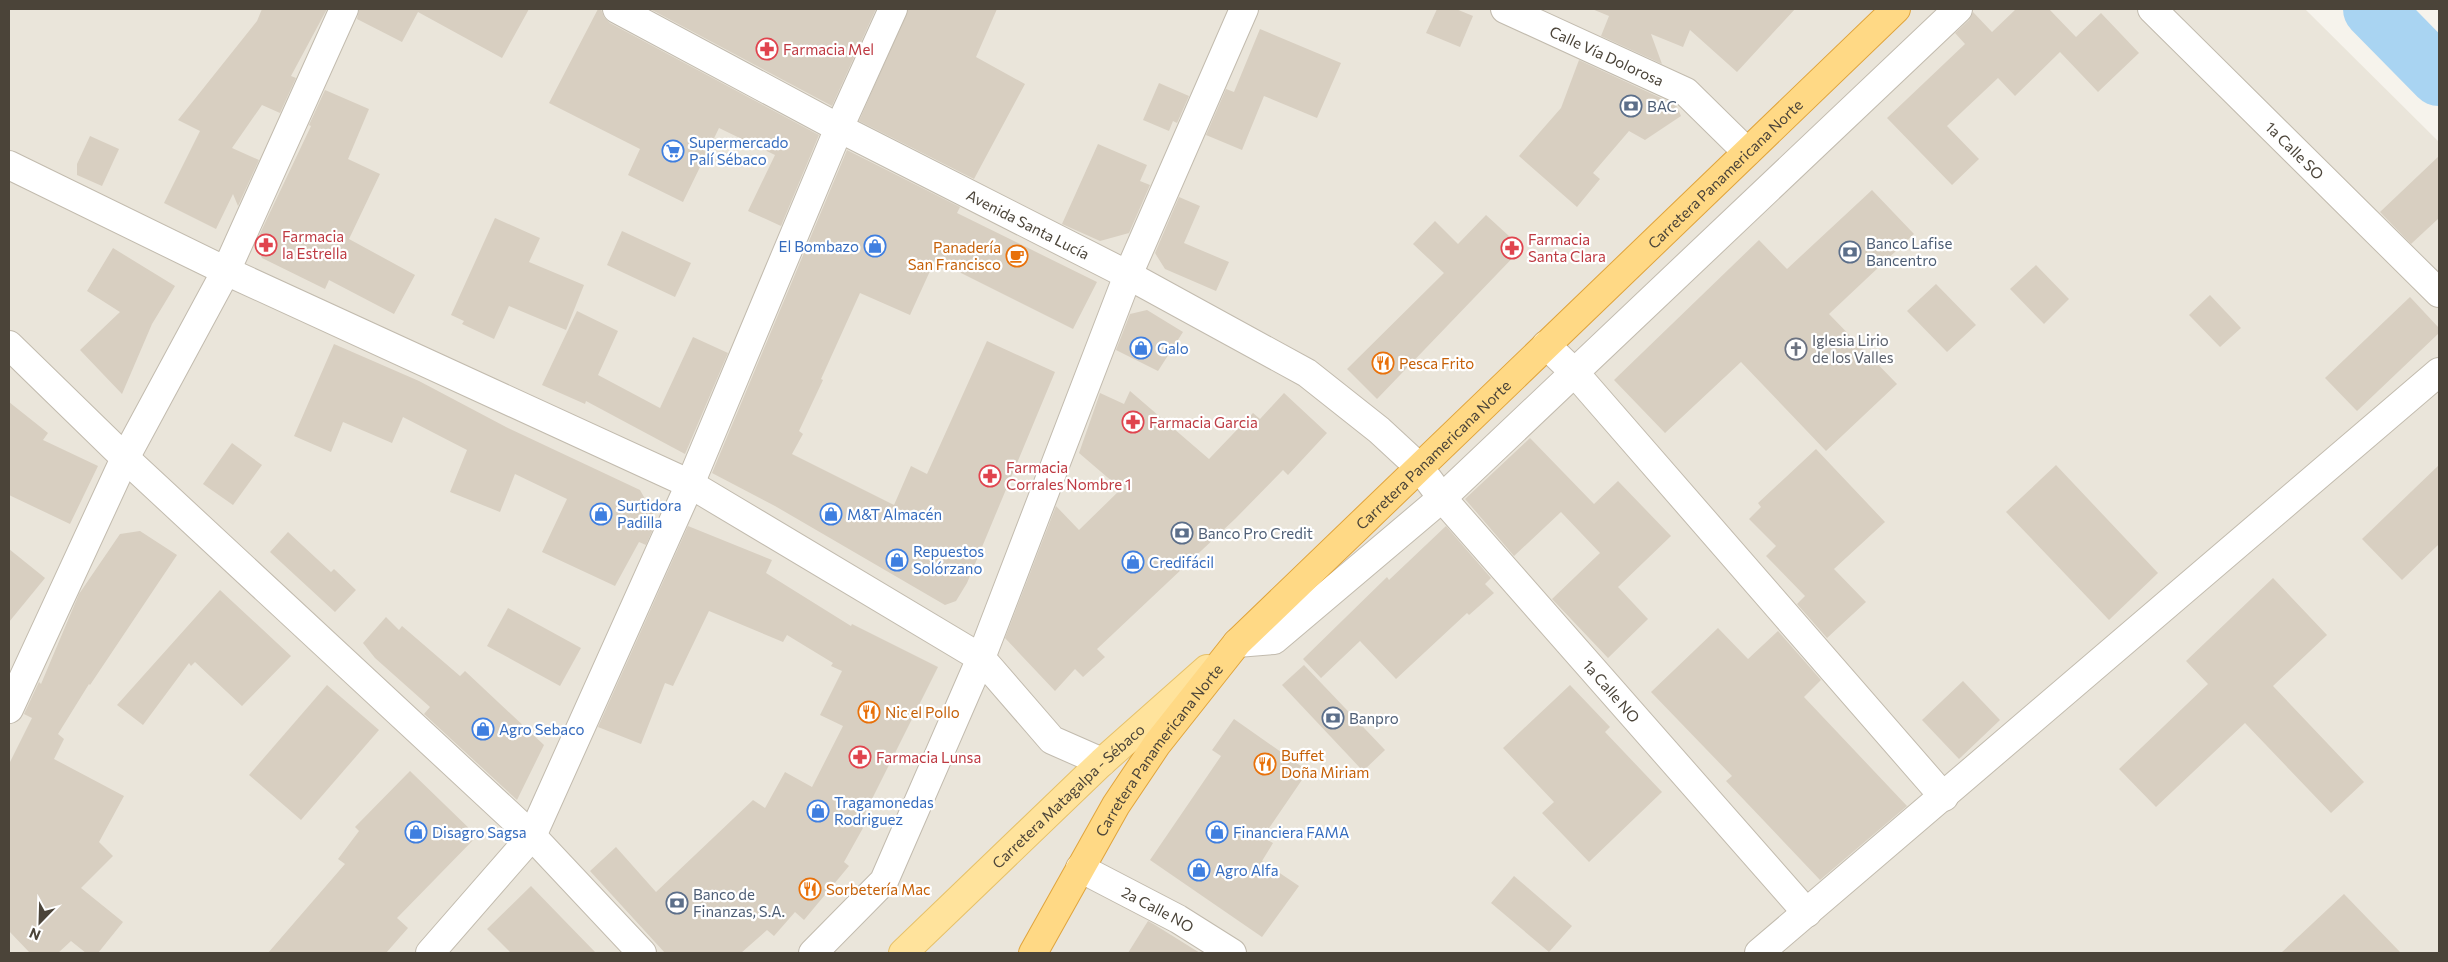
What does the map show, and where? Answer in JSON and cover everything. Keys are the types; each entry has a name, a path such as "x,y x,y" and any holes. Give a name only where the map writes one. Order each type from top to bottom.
{"highway":[{"name":"Carretera Panamericana Norte","path":"1033,953 1116,806 1157,744 1237,643 1896,9"}],"main road":[{"name":"Carretera Matagalpa - Sébaco","path":"903,953 1102,762 1237,643"}],"street":[{"path":"9,710 125,458 226,271 344,9"},
{"name":"Avenida Santa Lucía","path":"618,9 839,128 1128,275 1307,373 1379,430 1419,467"},
{"path":"430,953 532,836 690,484 839,128 893,9"},
{"path":"813,953 884,880 980,658 1128,275 1244,9"},
{"name":"Calle Vía Dolorosa","path":"1505,9 1686,92 1747,152"},
{"path":"1237,643 1274,640 1442,498 1958,9"},
{"name":"1a Calle SO","path":"2152,9 2439,292"},
{"path":"9,164 226,271 690,484 980,658 1052,740 1102,762"},
{"path":"9,345 125,458 532,836 642,953"},
{"path":"1546,345 1574,372 1944,796"},
{"path":"1759,953 2439,372"},
{"name":"1a Calle NO","path":"1419,467 1442,498 1806,913"},
{"name":"2a Calle NO","path":"1080,868 1178,919 1232,953"}],"shaded area":[{"path":"9,9 2305,9 2439,142 2439,953 9,953"}],"building":[{"path":"262,9 327,9 291,76 296,78 280,113 262,105 232,148 259,160 238,206 233,194 216,229 164,203 200,131 178,120 257,21"},
{"path":"359,9 529,9 502,58 418,12 402,42 357,19"},
{"path":"598,9 601,9 604,17 610,23 819,135 781,226 748,211 775,155 719,128 683,202 628,175 640,149 549,103"},
{"path":"650,9 876,9 832,106"},
{"path":"908,9 997,9 976,57 1025,84 974,179 859,121"},
{"path":"1437,9 1456,9 1473,16 1460,47 1426,33"},
{"path":"1592,9 1795,9 1737,72 1690,30 1683,47 1651,34 1662,64 1601,36 1609,16"},
{"path":"2016,9 2049,9 2076,37 2101,13 2139,53 2098,92 2060,52 2015,96 1998,78 1947,126 1979,159 1952,185 1887,118 1965,44 1955,33 1969,20 1973,12 1992,32"},
{"path":"1260,29 1341,63 1317,118 1264,96 1242,150 1206,135 1226,89 1234,92"},
{"path":"1579,60 1676,105 1681,116 1645,140 1629,131 1593,173 1600,179 1577,207 1519,156 1561,108"},
{"path":"1159,83 1189,96 1177,123 1173,121 1169,131 1143,120"},
{"path":"325,90 369,109 348,159 380,174 349,239 415,275 394,314 329,280 325,289 262,258 255,244 311,126 309,125"},
{"path":"90,136 119,149 102,186 77,175 77,164"},
{"path":"1098,144 1147,165 1140,181 1150,185 1129,233 1100,241 1062,224"},
{"path":"847,150 960,207 957,213 1097,282 1073,329 935,260 910,315 860,293 799,431 803,434 792,454 894,505 911,466 927,474 987,341 1055,372 967,583 956,601 945,605 775,506 712,473"},
{"path":"2439,156 2439,218 2411,244 2380,212"},
{"path":"1872,190 1914,234 1829,314 1897,384 1826,451 1741,362 1665,433 1614,380 1759,240 1787,269"},
{"path":"1179,197 1200,206 1184,243 1229,262 1216,291 1165,269 1155,253"},
{"path":"1486,215 1522,248 1377,399 1347,369 1444,273 1413,244 1435,221 1458,244"},
{"path":"495,218 540,238 529,262 584,285 566,330 509,306 494,339 462,324 464,321 451,315"},
{"path":"622,231 691,263 675,297 607,265"},
{"path":"113,248 175,286 152,324 122,394 80,350 120,312 87,291"},
{"path":"2036,265 2069,299 2044,324 2010,289"},
{"path":"1936,284 1976,325 1947,352 1907,311"},
{"path":"2210,295 2241,328 2220,347 2189,315"},
{"path":"2410,297 2439,328 2439,333 2357,411 2325,378"},
{"path":"1147,310 1183,332 1158,371 1116,350 1130,314"},
{"path":"577,311 618,331 598,375 660,408 693,337 728,353 685,454 586,401 585,404 542,385"},
{"path":"334,344 419,381 506,427 640,490 657,520 646,545 639,542 615,586 542,552 567,499 515,474 500,512 450,492 467,450 403,417 392,443 343,422 331,452 294,436"},
{"path":"1130,391 1209,459 1253,413 1260,419 1284,393 1327,433 1288,475 1283,470 1236,518 1097,649 1105,657 1083,677 1075,669 1055,691 1005,638 1056,506 1079,530 1121,489 1079,453 1100,393 1124,404"},
{"path":"9,402 48,433 43,440 98,466 70,524 9,495"},
{"path":"1530,438 1594,504 1618,481 1671,536 1618,587 1648,619 1608,658 1552,599 1600,553 1561,512 1514,556 1465,499"},
{"path":"232,443 262,465 233,505 203,484"},
{"path":"1816,449 1885,522 1834,569 1866,602 1827,638 1797,604 1805,596 1766,556 1776,546 1749,519 1761,507 1758,503"},
{"path":"2056,465 2158,573 2109,620 2006,512"},
{"path":"2439,465 2439,544 2402,580 2362,539"},
{"path":"688,526 772,560 766,573 851,626 852,624 938,667 863,817 868,819 844,862 849,866 804,920 795,912 774,936 767,930 741,953 665,953 590,871 616,847 656,892 753,800 765,808 785,772 812,787 843,726 820,715 842,671 831,666 833,663 787,635 783,642 709,611 673,686 665,683 641,744 598,727"},
{"path":"1446,526 1491,578 1485,584 1494,593 1469,615 1467,613 1396,679 1360,641 1321,678 1303,659 1387,577 1389,580"},
{"path":"140,531 177,555 89,684 58,734 64,739 54,759 124,796 99,842 113,856 81,888 123,922 98,953 86,953 71,941 58,953 30,953 9,931 9,764 32,718 24,714 39,682 41,684 79,594 120,534"},
{"path":"288,532 331,572 334,569 356,590 335,612 270,552"},
{"path":"9,549 45,578 9,622"},
{"path":"2273,578 2327,635 2273,686 2364,782 2331,813 2245,723 2156,807 2119,769 2208,684 2186,661"},
{"path":"220,590 291,656 242,706 195,662 191,666 189,663 143,725 117,705"},
{"path":"508,608 581,648 560,686 487,646"},
{"name":"Agro Sebaco","path":"386,617 399,630 402,626 460,676 465,671 544,745 517,800 424,714 430,707 375,658 363,643"},
{"path":"1718,628 1748,659 1778,631 1821,680 1804,697 1907,806 1820,880 1726,781 1732,776 1651,692"},
{"name":"Banpro","path":"1304,665 1385,750 1363,771 1282,685"},
{"path":"1963,681 2000,720 1959,759 1922,720"},
{"path":"327,685 379,730 301,820 249,775"},
{"path":"1570,685 1610,727 1605,732 1662,792 1589,862 1542,813 1554,802 1503,748"},
{"path":"1234,719 1308,771 1263,837 1273,843 1262,861 1299,886 1262,937 1150,860 1221,756 1212,750"},
{"path":"410,771 477,836 397,918 408,928 386,953 268,953 345,864 338,859 359,831 355,827"},
{"path":"1514,876 1572,926 1549,952 1491,903"},
{"path":"531,886 596,953 511,953 487,929"},
{"path":"2344,894 2401,953 2281,953"},
{"path":"1148,921 1155,925 1200,953 1128,953"}],"waterway":[{"path":"2373,9 2439,76"}],"place":[{"name":"Farmacia Mel","path":"767,49"},
{"name":"BAC","path":"1631,106"},
{"name":"Supermercado Palí Sébaco","path":"673,151"},
{"name":"Farmacia la Estrella","path":"266,245"},
{"name":"El Bombazo","path":"875,246"},
{"name":"Farmacia Santa Clara","path":"1512,248"},
{"name":"Banco Lafise Bancentro","path":"1850,252"},
{"name":"Panadería San Francisco","path":"1017,256"},
{"name":"Galo","path":"1141,348"},
{"name":"Iglesia Lirio de los Valles","path":"1796,349"},
{"name":"Pesca Frito","path":"1383,363"},
{"name":"Farmacia Garcia","path":"1133,422"},
{"name":"Farmacia Corrales Nombre 1","path":"990,476"},
{"name":"Surtidora Padilla","path":"601,514"},
{"name":"M&T Almacén","path":"831,514"},
{"name":"Banco Pro Credit","path":"1182,533"},
{"name":"Repuestos Solórzano","path":"897,560"},
{"name":"Credifácil","path":"1133,562"},
{"name":"Nic el Pollo","path":"869,712"},
{"name":"Banpro","path":"1333,718"},
{"name":"Agro Sebaco","path":"483,729"},
{"name":"Farmacia Lunsa","path":"860,757"},
{"name":"Buffet Doña Miriam","path":"1265,764"},
{"name":"Tragamonedas Rodriguez","path":"818,811"},
{"name":"Disagro Sagsa","path":"416,832"},
{"name":"Financiera FAMA","path":"1217,832"},
{"name":"Agro Alfa","path":"1199,870"},
{"name":"Sorbetería Mac","path":"810,889"},
{"name":"Banco de Finanzas, S.A.","path":"677,903"}]}
